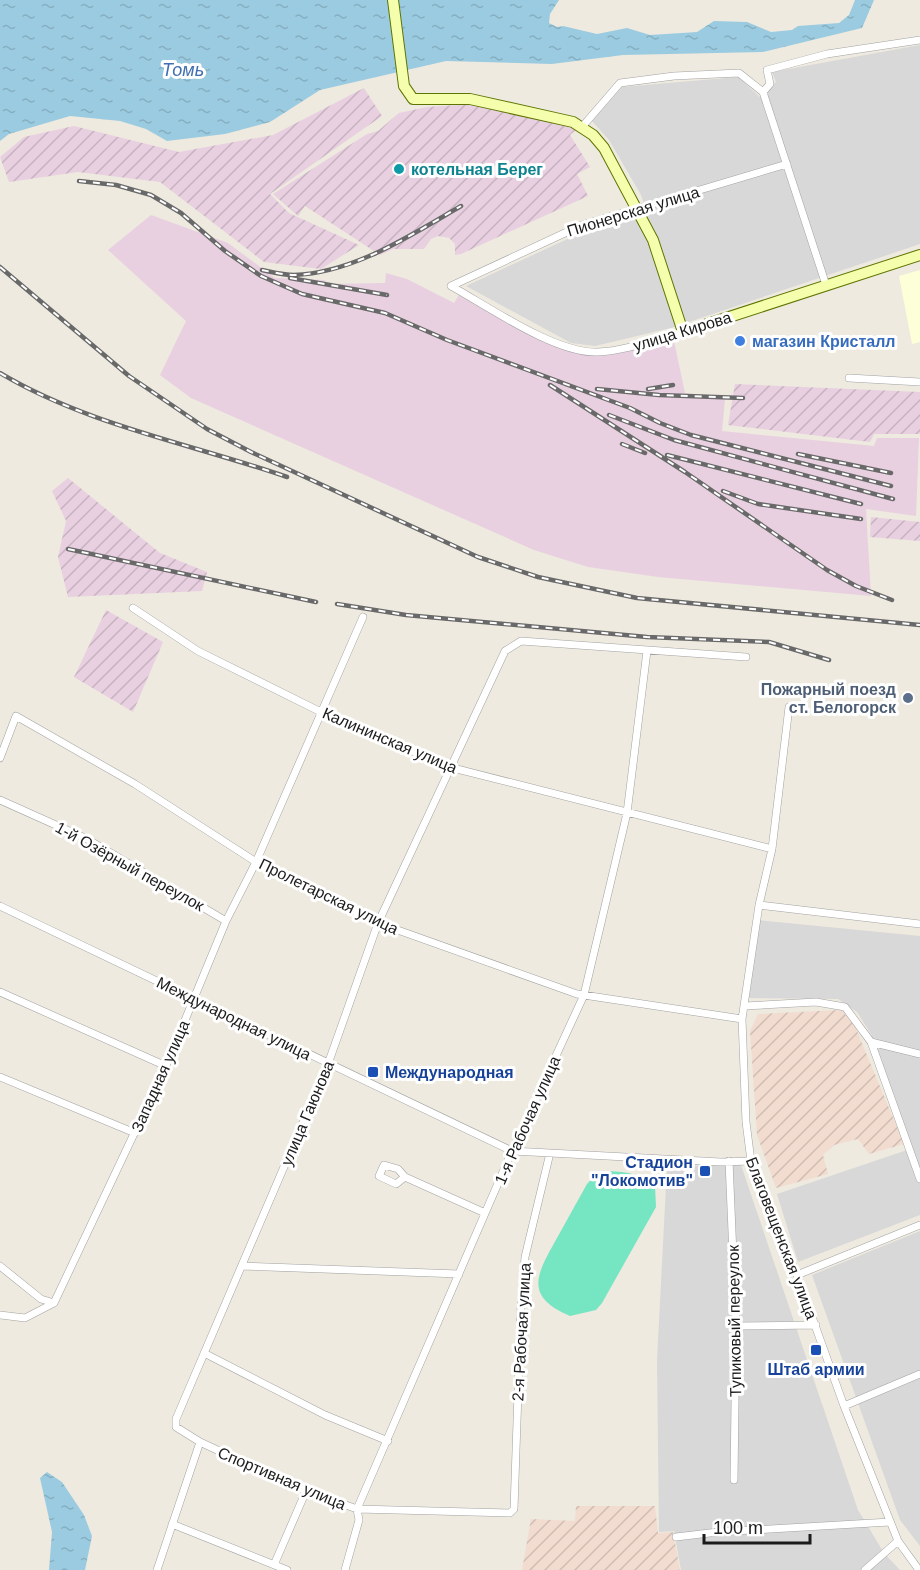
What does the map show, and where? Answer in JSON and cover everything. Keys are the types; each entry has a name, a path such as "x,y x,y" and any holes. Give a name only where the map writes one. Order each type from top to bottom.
{"main road":[{"path":"393,0 404,86 407,93 419,100 481,100 582,126 604,147 653,240 683,332"},
{"name":"улица Кирова","path":"683,332 920,255"}],"street":[{"path":"763,92 770,84 767,70 827,54 920,40"},
{"path":"582,126 620,83 674,76 739,73 763,92 826,285"},
{"name":"Пионерская улица","path":"451,286 582,225 787,164"},
{"name":"улица Кирова","path":"451,286 572,350 614,351 683,332"},
{"path":"849,378 920,382"},
{"name":"Калининская улица","path":"133,608 198,651 323,713 449,767 772,849"},
{"name":"Западная улица","path":"54,1303 135,1133 195,998 226,921 256,862 363,617"},
{"name":"улица Гаюнова","path":"200,1442 176,1427 176,1419 328,1064 378,923 505,651 521,641 584,648 620,646 647,651"},
{"path":"647,651 746,657"},
{"name":"1-я Рабочая улица","path":"345,1570 359,1520 357,1509 512,1151 584,995 627,813 647,651"},
{"name":"Благовещенская улица","path":"789,707 772,849 759,905 742,1019 746,1122 751,1161 797,1275 844,1406 890,1522 898,1541 920,1570"},
{"name":"Пролетарская улица","path":"0,758 16,716 135,784 256,862 378,923 584,995 742,1019"},
{"name":"1-й Озёрный переулок","path":"0,800 69,829 226,921"},
{"path":"759,905 920,924"},
{"name":"Международная улица","path":"0,906 512,1151 751,1161"},
{"path":"0,992 165,1066"},
{"path":"745,1006 816,1002 845,1007 871,1042 920,1179"},
{"path":"871,1042 920,1054"},
{"path":"0,1077 135,1133"},
{"name":"2-я Рабочая улица","path":"510,1513 514,1509 525,1257 550,1153"},
{"name":"Тупиковый переулок","path":"729,1161 736,1326 734,1480"},
{"path":"405,1177 485,1213"},
{"path":"797,1275 920,1225"},
{"path":"0,1266 41,1299 54,1303"},
{"path":"242,1266 459,1274"},
{"path":"0,1316 25,1318 54,1303"},
{"path":"736,1326 816,1325"},
{"path":"204,1353 325,1415 388,1441"},
{"path":"844,1406 920,1374"},
{"path":"157,1570 200,1442"},
{"name":"Спортивная улица","path":"200,1442 306,1491 357,1509 510,1513"},
{"path":"274,1565 306,1491"},
{"path":"676,1537 718,1532 890,1522"},
{"path":"172,1524 286,1570"},
{"path":"865,1570 898,1541"}],"shaded area":[{"path":"920,45 920,244 671,328 595,346 571,343 466,286 589,229 647,212 641,195 609,140 592,121 622,87 738,77 760,97 776,82 772,72"},
{"path":"364,88 382,116 270,194 289,213 359,245 321,269 264,262 160,182 78,172 9,182 0,157 24,137 74,126 179,152 273,135"},
{"path":"473,104 557,121 577,129 570,135 590,167 577,174 588,196 461,254 455,255 455,244 449,238 438,236 431,239 424,249 393,249 380,255 305,206 298,216 273,194 367,134 378,131 399,113 427,107"},
{"path":"151,215 228,243 275,278 324,280 327,284 385,283 386,273 407,279 454,303 459,295 558,348 591,356 610,355 674,341 685,393 725,399 722,431 874,446 877,438 919,438 916,516 866,509 871,596 658,577 588,567 534,550 191,398 160,375 186,321 108,250"},
{"path":"920,270 920,342 912,344 899,276"},
{"path":"735,384 920,392 920,434 874,434 870,442 728,425"},
{"path":"68,478 160,553 207,572 202,591 68,597 58,557 66,521 52,491"},
{"path":"871,517 920,522 920,541 870,537"},
{"path":"106,610 163,642 133,712 74,677"},
{"path":"758,920 920,936 920,1215 798,1262 777,1194 913,1148 871,1034 857,1012 838,999 749,998"},
{"path":"841,1010 854,1024 904,1144 869,1154 858,1139 834,1145 823,1155 828,1174 776,1188 757,1135 750,1031 758,1014"},
{"path":"741,1165 858,1510 884,1553 900,1570 681,1570 674,1531 659,1532 657,1360 667,1166"},
{"path":"920,1231 920,1546 900,1520 812,1275"},
{"path":"576,1506 655,1506 658,1533 673,1532 680,1570 522,1570 531,1519 575,1521"}],"green space":[{"path":"604,1171 631,1174 650,1181 655,1186 656,1207 602,1303 596,1310 570,1316 545,1300 538,1283 540,1273 587,1184 596,1174"}],"water":[{"name":"Томь","path":"0,0 559,0 550,14 549,23 557,27 563,26 597,34 627,28 650,35 697,32 714,21 747,22 771,32 792,30 798,26 839,23 849,15 855,0 874,0 862,28 763,52 623,55 552,64 446,61 320,90 270,122 225,134 167,141 146,129 120,121 70,116 9,134 0,141"},
{"path":"47,1472 62,1482 84,1515 92,1536 85,1570 49,1570 52,1532 40,1478"}],"railway":[{"path":"79,181 116,185 151,195 181,213 225,251 261,276 302,294 385,313 447,340 630,408 691,435 891,486"},
{"path":"262,270 294,275 316,273 360,260 381,251 461,206"},
{"path":"0,267 129,376 207,429 251,452 478,557 538,577 637,598 920,625"},
{"path":"290,278 387,295"},
{"path":"0,373 68,407 140,432 287,477"},
{"path":"550,385 685,472 827,570 856,586 892,600"},
{"path":"648,389 673,385"},
{"path":"597,389 659,395 743,398"},
{"path":"609,415 674,440 893,499"},
{"path":"622,444 645,453"},
{"path":"798,454 891,473"},
{"path":"667,455 861,504"},
{"path":"723,491 758,504 861,519"},
{"path":"68,549 316,602"},
{"path":"337,604 406,615 647,637 769,642 829,660"}],"place":[{"name":"котельная Берег","path":"399,169"},
{"name":"магазин Кристалл","path":"740,341"},
{"name":"Пожарный поезд ст. Белогорск","path":"908,698"},
{"name":"Международная","path":"373,1072"},
{"name":"Стадион \"Локомотив\"","path":"705,1171"},
{"name":"Штаб армии","path":"816,1350"}]}
